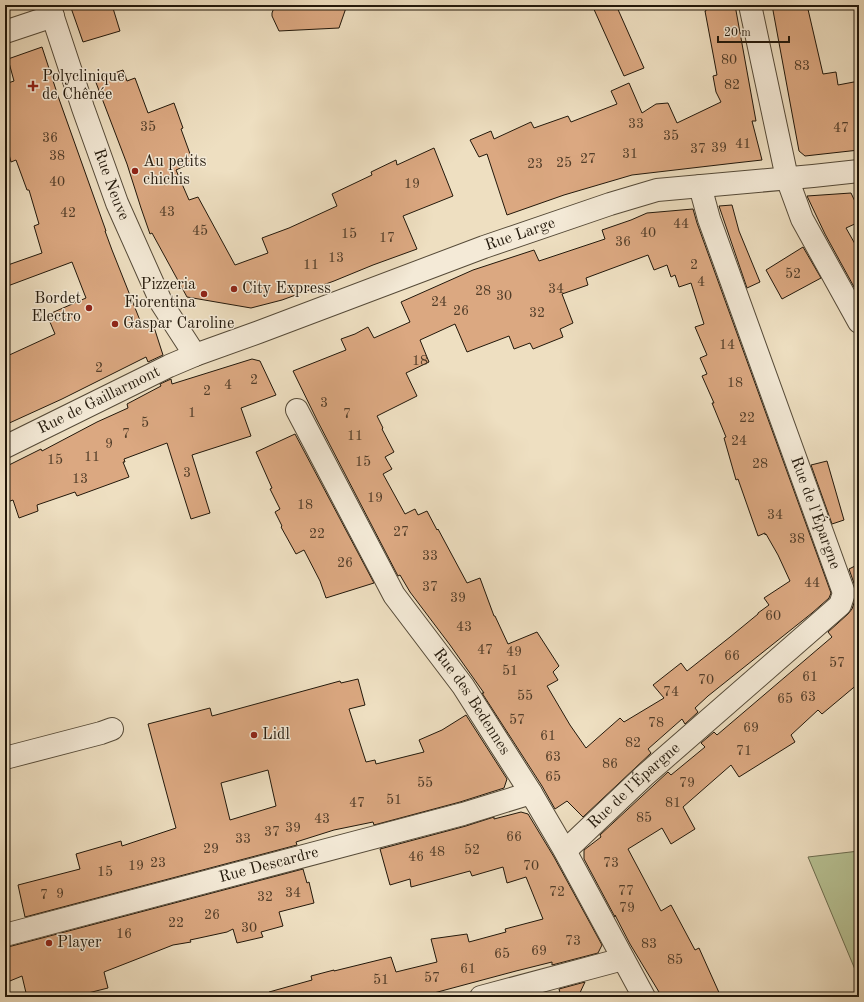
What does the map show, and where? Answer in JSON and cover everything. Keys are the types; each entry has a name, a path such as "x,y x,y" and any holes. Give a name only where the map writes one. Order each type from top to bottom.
{"street":[{"path":"750,5 787,178 802,219 859,322"},
{"path":"5,32 51,10"},
{"name":"Rue Neuve","path":"51,10 83,108 117,203 162,304 195,355"},
{"name":"Rue Large","path":"195,355 484,246 657,190 859,171"},
{"name":"Rue de l'Épargne","path":"565,851 644,776 840,605 844,593 709,219 700,186"},
{"name":"Rue de Gaillarmont","path":"5,447 162,369 195,355"},
{"name":"Rue des Bedennes","path":"297,410 394,595 463,686 531,793 565,851 644,997"},
{"path":"5,758 112,729"},
{"name":"Rue Descardre","path":"5,935 463,814 531,793"},
{"path":"481,997 623,959"}],"green space":[{"path":"859,851 859,979 808,857"}],"building":[{"path":"70,5 112,5 120,31 83,42"},
{"path":"275,5 347,5 339,28 279,31 272,16"},
{"path":"592,5 616,5 644,68 624,76"},
{"path":"705,5 735,5 756,121 752,121 762,160 632,175 564,195 507,215 487,154 479,157 470,140 491,131 494,139 531,122 534,128 568,116 571,122 617,104 611,91 629,83 642,113 656,104 668,103 677,123 721,102 716,92 713,76 717,75"},
{"path":"772,5 807,5 823,74 836,72 838,85 859,81 859,150 805,156 799,151"},
{"path":"42,47 112,250 143,328 153,324 163,355 148,362 146,357 62,399 5,425 5,357 55,334 47,315 86,298 72,262 5,287 5,266 42,253 34,226 39,224 29,190 27,190 16,160 11,162 5,139 5,84 14,81 8,59"},
{"path":"123,70 127,81 135,78 148,113 174,103 183,128 181,129 193,162 176,170 189,200 198,197 235,265 268,253 262,238 289,228 337,206 332,194 372,175 371,172 396,160 397,165 434,148 453,196 403,216 417,249 334,281 282,300 251,308 187,297 152,233 150,234 127,164 95,80"},
{"path":"851,193 859,210 859,222 846,228 859,251 859,296 825,234 807,196"},
{"path":"732,205 739,231 760,282 747,288 719,206"},
{"path":"693,209 831,593 829,598 812,613 708,696 695,708 698,712 685,724 682,719 648,749 651,753 583,817 567,801 555,809 542,786 482,693 484,693 410,592 400,575 398,576 293,371 346,350 341,339 368,327 374,338 410,322 401,302 473,270 534,250 539,261 605,239 602,230 647,213","holes":["648,255 654,270 667,265 671,277 675,275 679,287 691,283 704,324 695,327 707,355 700,358 707,374 702,376 714,403 712,403 726,437 724,438 736,480 738,479 758,536 765,533 765,535 766,534 790,581 764,598 769,605 687,671 681,663 653,685 664,698 624,722 620,718 586,748 570,725 547,686 558,680 553,672 559,666 537,632 508,644 494,616 480,578 467,583 427,511 418,515 415,509 405,514 383,474 392,469 385,457 394,452 377,416 417,396 406,373 429,362 420,340 455,324 467,352 509,336 514,349 530,343 533,349 563,337 560,329 573,323 562,294 588,285 586,278"]},
{"path":"803,247 821,278 782,299 766,270"},
{"path":"252,359 260,361 276,395 241,408 251,436 192,455 210,513 191,519 167,443 124,459 125,462 123,462 129,477 77,496 75,492 37,505 38,511 19,518 13,500 5,503 5,467 41,449 42,451 97,422 128,408 127,404 171,379 172,384"},
{"path":"295,434 374,583 326,598 320,581 304,550 296,554 281,527 282,526 275,512 280,509 270,489 272,488 256,452"},
{"path":"827,461 844,520 832,524 811,465"},
{"path":"859,564 859,683 822,714 818,710 791,735 795,742 739,777 731,765 683,807 695,829 671,844 662,828 628,849 661,911 671,905 695,950 699,948 721,997 662,997 630,944 584,859 584,850 601,837 600,835 668,772 671,775 705,747 701,743 714,732 717,735 832,637 828,632 852,609 856,597 856,589 849,569"},
{"path":"358,679 365,705 349,709 366,762 375,760 376,764 424,752 419,740 442,730 466,715 507,779 504,788 460,802 374,825 373,822 334,830 296,842 297,845 25,917 18,885 80,869 76,854 121,841 122,846 176,828 148,724 210,708 212,716 340,681 341,683","holes":["268,770 276,806 230,820 221,783"]},
{"path":"521,812 528,814 554,857 602,945 598,953 552,965 552,962 419,997 270,997 269,992 312,980 311,976 391,957 396,972 437,962 431,939 467,934 469,942 506,932 505,929 543,919 526,877 507,883 503,867 472,876 470,871 411,887 410,879 390,885 380,849 494,817 494,819"},
{"path":"303,869 307,883 309,882 314,903 279,912 283,926 261,932 263,937 237,943 233,929 227,932 190,940 191,942 173,945 104,972 108,988 72,997 27,997 22,976 5,983 5,947"},
{"path":"585,982 578,997 561,997 559,989"}],"place":[{"name":"Polyclinique de Chênée","path":"33,86"},
{"name":"Au petits chichis","path":"135,171"},
{"name":"City Express","path":"234,289"},
{"name":"Pizzeria Fiorentina","path":"204,294"},
{"name":"Bordet Electro","path":"89,308"},
{"name":"Gaspar Caroline","path":"115,324"},
{"name":"Lidl","path":"254,735"},
{"name":"Player","path":"49,943"}]}
